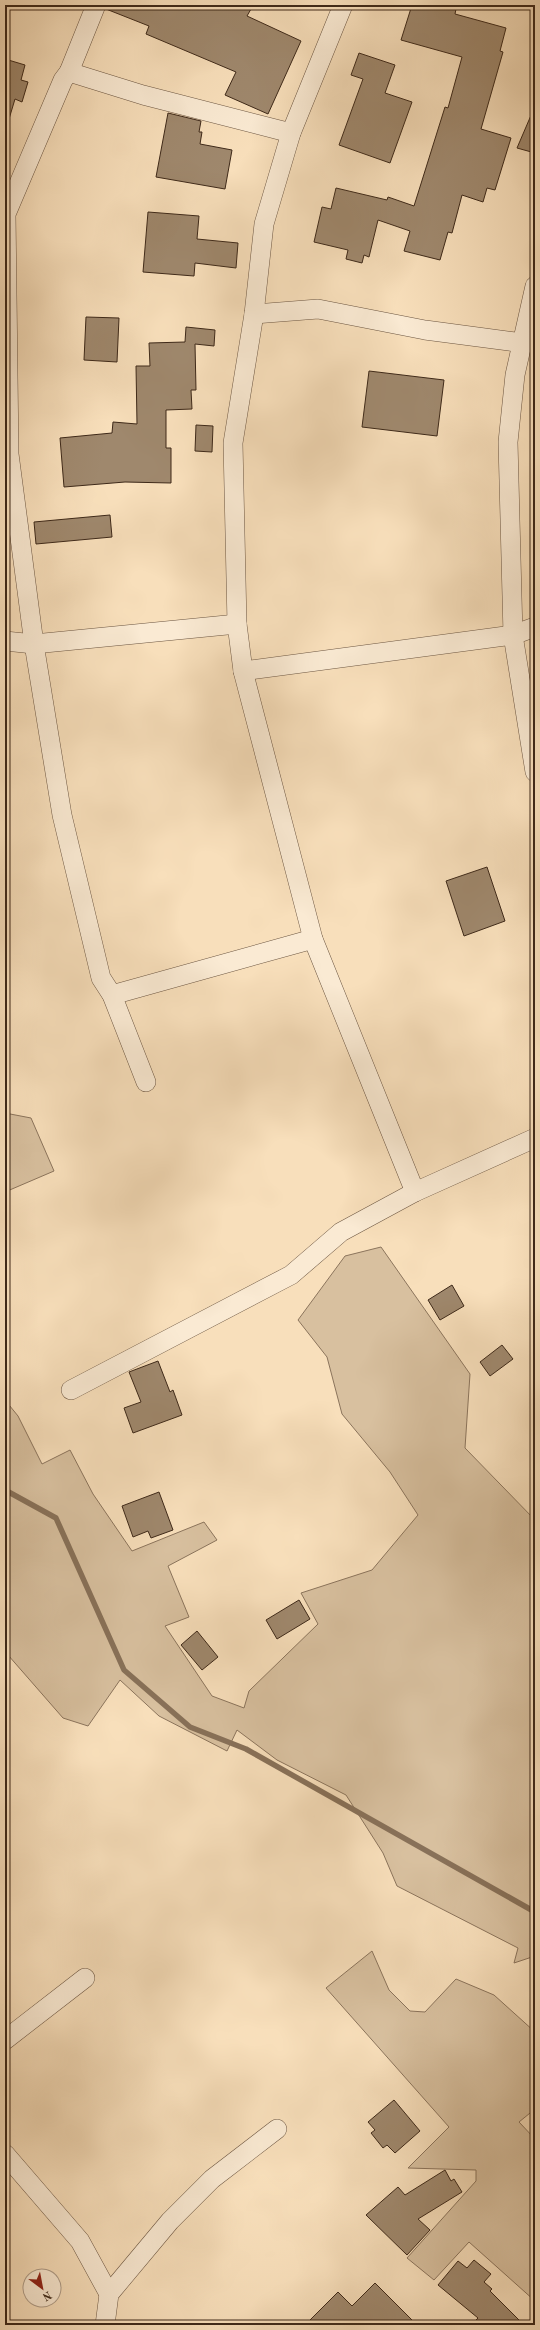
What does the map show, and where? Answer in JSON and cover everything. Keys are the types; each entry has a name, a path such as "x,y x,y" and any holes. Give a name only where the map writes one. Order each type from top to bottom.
{"street":[{"path":"96,5 70,72 63,80 6,214 7,454 34,644 62,815 101,978 112,994 146,1082"},
{"path":"343,5 291,133 264,224 254,314 233,443 237,624 243,671 313,939 415,1192"},
{"path":"70,72 143,95 291,133"},
{"path":"535,286 531,325 523,343 515,374 508,442 513,636 535,772"},
{"path":"254,314 318,309 425,330 523,343"},
{"path":"5,641 34,644 237,624"},
{"path":"243,671 513,636 535,627"},
{"path":"112,994 313,939"},
{"path":"71,1390 291,1276 341,1232 415,1192 535,1138"},
{"path":"5,2040 85,1978"},
{"path":"108,2294 170,2221 212,2179 277,2129"},
{"path":"5,2154 80,2241 108,2294 108,2324"}],"shaded area":[{"path":"5,1113 31,1118 54,1171 5,1192"},
{"path":"381,1247 470,1374 465,1448 535,1520 535,1956 514,1963 518,1948 397,1886 383,1853 346,1795 277,1760 237,1730 227,1751 159,1716 120,1680 88,1726 63,1718 8,1655 5,1655 5,1400 18,1416 42,1464 70,1450 93,1494 132,1551 204,1522 217,1540 168,1566 189,1617 165,1626 212,1696 244,1708 249,1691 318,1624 301,1593 372,1570 418,1515 390,1472 342,1414 327,1357 298,1320 345,1256"},
{"path":"372,1951 389,1990 410,2011 425,2012 456,1979 494,1995 535,2032 535,2109 519,2122 535,2139 535,2301 469,2242 434,2280 407,2258 476,2181 476,2170 408,2168 449,2127 326,1988"}],"building":[{"path":"107,5 242,5 251,9 247,16 301,41 268,114 225,95 236,72 146,34 149,26 106,9"},
{"path":"412,5 442,5 456,9 455,14 506,28 500,51 503,52 481,129 511,138 495,190 487,188 483,202 462,195 452,233 448,232 440,260 404,251 410,231 378,220 369,257 364,255 362,263 346,259 348,250 314,242 322,207 331,209 336,188 387,200 388,197 414,206 445,107 448,108 462,57 401,40"},
{"path":"359,53 395,65 385,93 412,102 390,163 339,145 363,79 351,75"},
{"path":"5,59 25,65 21,80 28,82 22,102 15,99 9,119 5,119"},
{"path":"535,106 535,153 517,148"},
{"path":"168,113 201,121 199,132 202,132 200,144 232,150 225,189 156,177"},
{"path":"148,212 199,216 197,239 238,243 236,268 195,263 194,276 143,272"},
{"path":"86,317 119,318 117,362 84,360"},
{"path":"186,327 215,330 214,346 195,344 196,390 191,390 192,409 166,410 166,448 171,448 171,483 125,482 64,487 60,438 112,433 113,422 137,424 136,366 150,366 149,343 185,342"},
{"path":"369,371 444,380 437,436 362,427"},
{"path":"196,425 213,426 212,452 195,451"},
{"path":"110,515 112,537 36,544 34,522"},
{"path":"487,867 505,921 464,936 446,881"},
{"path":"452,1285 464,1306 440,1320 428,1300"},
{"path":"502,1345 513,1359 490,1376 480,1362"},
{"path":"158,1361 170,1392 173,1390 182,1415 133,1433 124,1408 141,1402 129,1372"},
{"path":"159,1492 173,1530 151,1538 148,1531 133,1537 122,1506"},
{"path":"299,1600 310,1619 277,1639 266,1620"},
{"path":"197,1631 218,1657 202,1670 181,1645"},
{"path":"394,2100 420,2131 395,2153 387,2145 383,2148 371,2133 375,2130 368,2122"},
{"path":"445,2170 451,2181 454,2179 462,2192 418,2219 430,2230 407,2255 366,2215 398,2187 405,2195"},
{"path":"474,2260 491,2274 484,2282 492,2289 490,2291 524,2325 471,2325 478,2318 438,2285 458,2261 467,2268"},
{"path":"375,2283 417,2325 305,2325 338,2292 352,2306"}],"waterway":[{"path":"5,1490 56,1518 124,1670 190,1727 246,1749 535,1912"}]}
